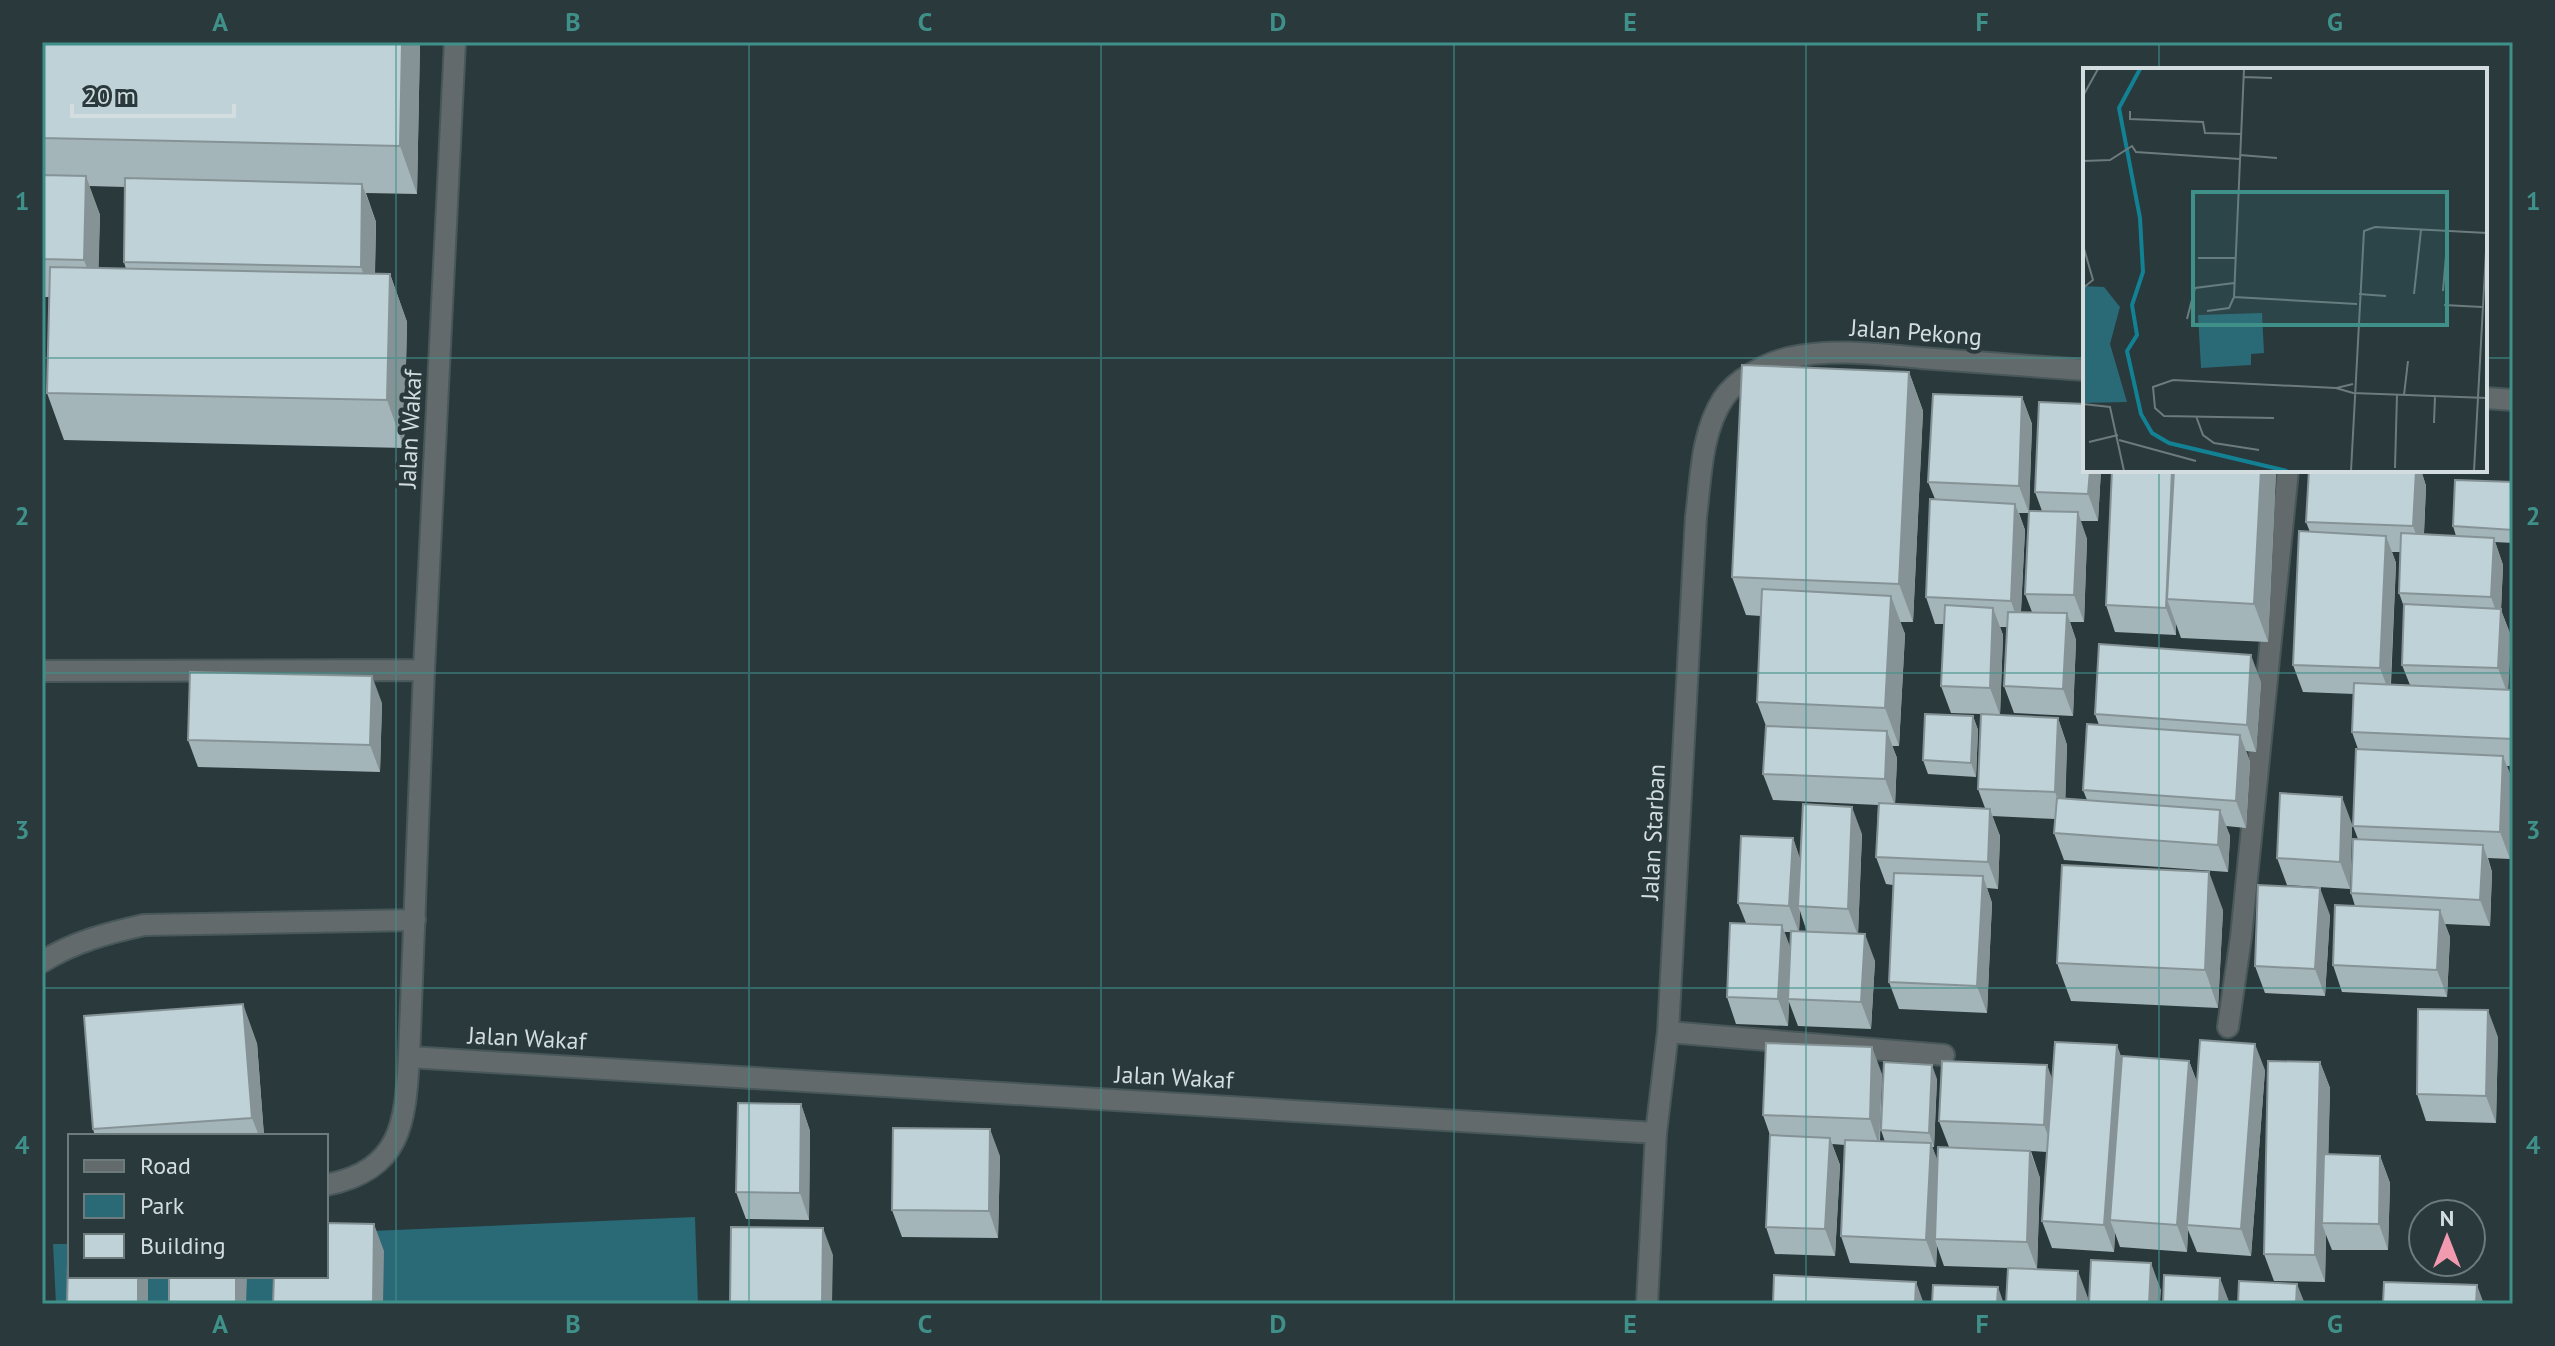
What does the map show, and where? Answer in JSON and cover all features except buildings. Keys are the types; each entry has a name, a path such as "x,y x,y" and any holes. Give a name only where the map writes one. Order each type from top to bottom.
{"street":[{"name":"Jalan Wakaf","path":"455,42 424,670 409,1057 1656,1133"},
{"name":"Jalan Pekong","path":"1747,377 1786,359 1837,352 2083,370"},
{"name":"Jalan Starban","path":"1647,1304 1656,1133 1668,1032 1696,517 1711,422 1723,399 1747,377"},
{"path":"2487,398 2513,400"},
{"path":"2228,1027 2243,923 2288,472"},
{"path":"45,671 424,670"},
{"path":"42,962 61,950 104,934 144,925 415,920"},
{"path":"1668,1032 1944,1055"},
{"path":"328,1184 366,1171 393,1145 401,1130 406,1107 409,1057"}],"green space":[{"path":"695,1217 698,1304 56,1304 53,1244 68,1244 68,1278 328,1278 328,1233"}]}
